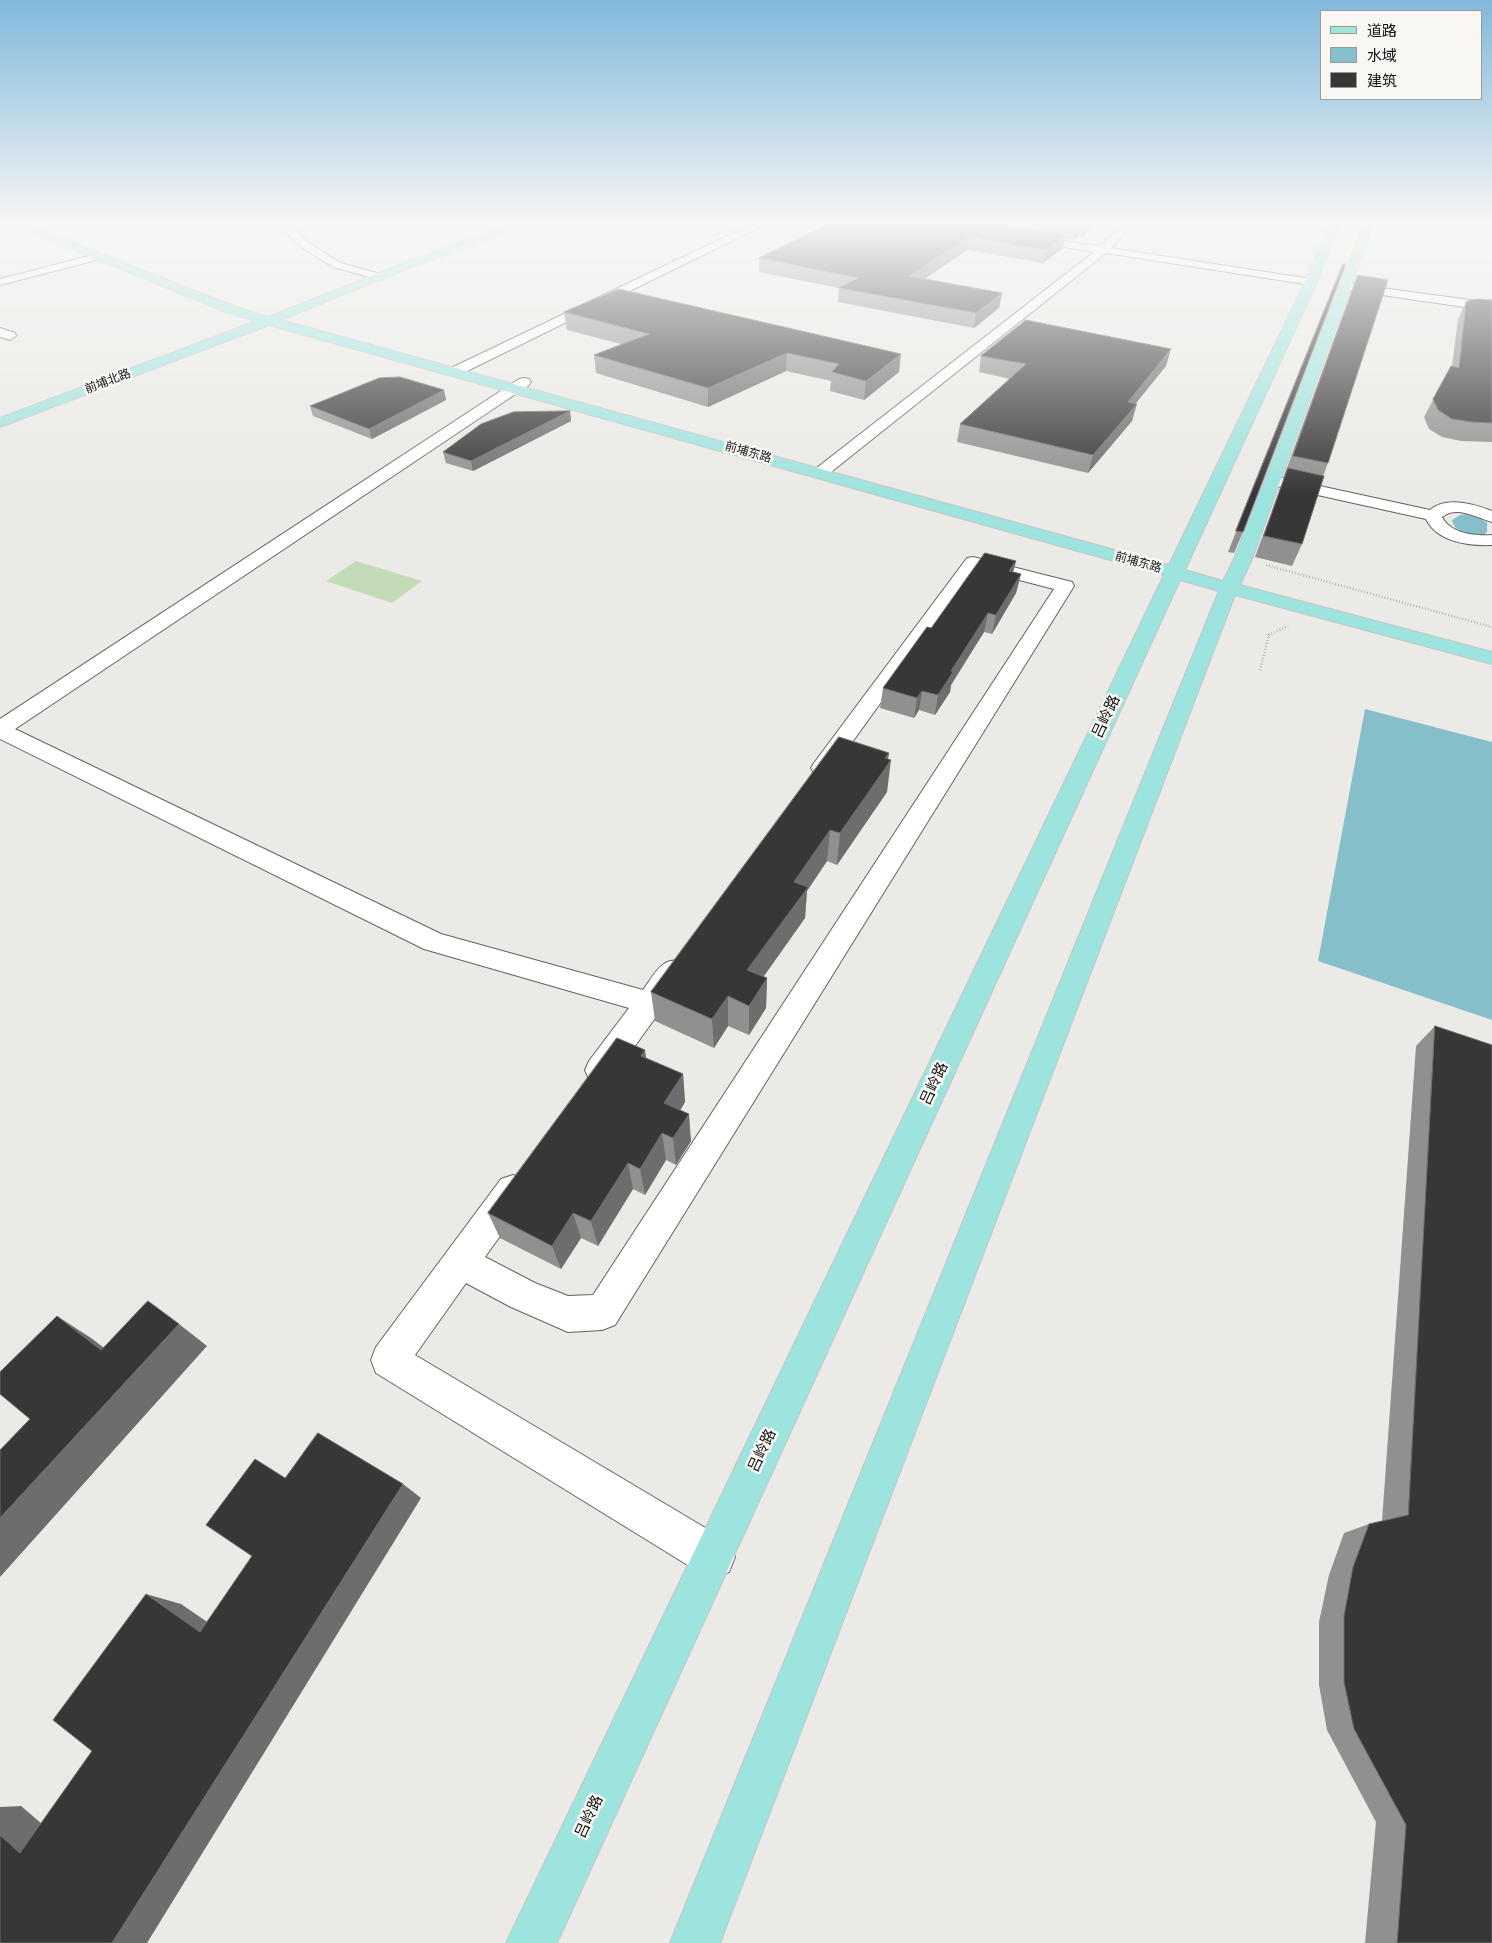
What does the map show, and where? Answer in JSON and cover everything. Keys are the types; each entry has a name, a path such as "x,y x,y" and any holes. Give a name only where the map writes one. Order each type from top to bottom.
{"main road":[{"name":"前埔东路","path":"242,314 832,464 1058,525"},
{"name":"前埔东路","path":"279,314 460,369"},
{"name":"前埔北路","path":"0,423 287,314"},
{"name":"吕岭路","path":"531,1943 1182,563 1296,314"},
{"path":"695,1943 1232,572 1272,481 1335,314"},
{"name":"前埔东路","path":"520,385 820,473 1182,563 1232,572 1492,644"},
{"name":"前埔东路","path":"1232,572 1492,658"}],"street":[{"path":"460,369 576,314"},
{"path":"820,473 1022,314"},
{"path":"520,385 0,728 5,733 433,942 650,1003"},
{"path":"1272,481 1340,494 1433,516"},
{"path":"1433,516 1440,510 1457,508 1478,511 1492,517"},
{"path":"1433,516 1435,522 1448,532 1469,539 1492,540"},
{"path":"460,1262 523,1295 568,1314 602,1312 1065,586 973,562 809,787"},
{"path":"586,1089 691,947"},
{"path":"529,1168 388,1360 714,1557"}],"path":[{"path":"1232,572 1492,627"}],"green space":[{"path":"356,561 422,581 392,603 326,581"}],"water":[{"path":"1460,515 1476,515 1487,523 1487,532 1482,536 1468,534 1456,528 1452,520"},
{"path":"1365,709 1492,742 1492,1020 1318,961"}],"building":[{"path":"570,314 726,314 901,354 866,381 832,372 839,364 787,353 708,388 594,355 649,334"},
{"path":"1323,314 1327,314 1243,532 1236,531"},
{"path":"1344,314 1377,314 1328,463 1293,456"},
{"path":"1465,314 1492,314 1492,423 1452,419 1438,410 1433,399 1451,366 1459,368"},
{"path":"1026,320 1171,349 1128,402 1137,404 1093,455 960,424 1026,364 981,356"},
{"path":"400,377 444,390 369,429 310,406 379,378"},
{"path":"570,411 471,461 443,452 481,424 513,412"},
{"path":"1288,468 1324,476 1302,544 1264,536"},
{"path":"985,553 1016,561 1009,571 1021,574 996,615 988,613 938,695 922,691 917,698 883,688 927,627 931,628"},
{"path":"839,737 889,753 885,758 891,760 840,833 830,830 794,882 808,887 747,970 767,978 749,1006 728,996 712,1019 651,992"},
{"path":"1435,1026 1492,1045 1492,1943 1397,1943 1406,1825 1354,1729 1344,1682 1344,1616 1353,1567 1369,1524 1408,1515"},
{"path":"617,1038 645,1050 641,1056 683,1074 664,1103 689,1114 673,1138 662,1133 640,1169 628,1163 591,1221 573,1213 552,1246 488,1213"},
{"path":"148,1301 179,1324 0,1518 0,1450 30,1419 0,1394 0,1372 57,1316 101,1350"},
{"path":"318,1433 403,1484 112,1943 0,1943 0,1835 20,1853 92,1751 53,1720 146,1594 200,1632 252,1556 206,1525 255,1459 285,1478"}]}
